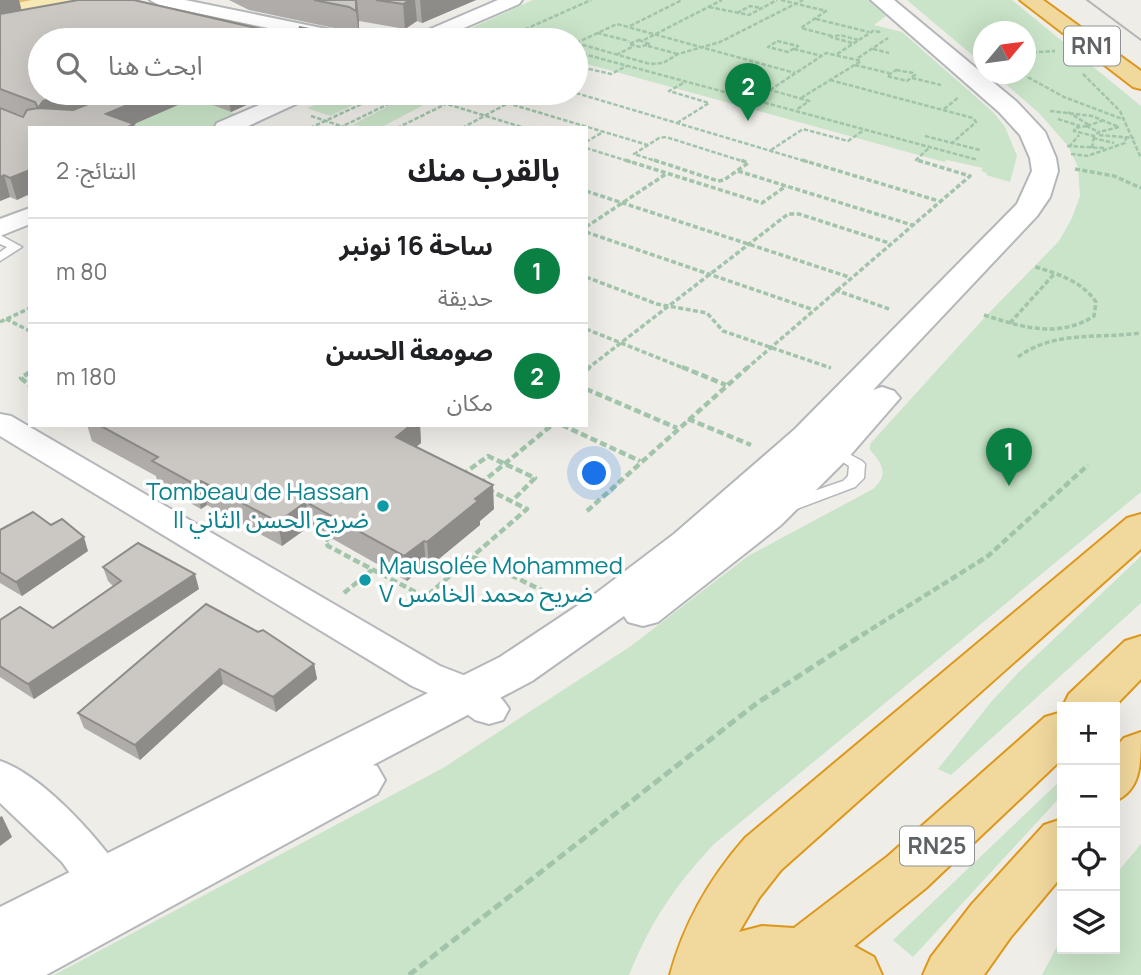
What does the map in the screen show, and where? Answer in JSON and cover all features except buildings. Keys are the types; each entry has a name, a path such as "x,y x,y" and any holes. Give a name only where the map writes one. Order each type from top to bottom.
{"highway":[{"name":"RN1","path":"1050,4 1141,61"},
{"name":"RN1","path":"1050,4 1141,82"},
{"path":"698,975 712,928 744,876 762,854 1141,527"},
{"path":"1090,702 1141,652"},
{"name":"RN25","path":"804,953 907,872 1057,735"},
{"path":"1120,775 1141,751"},
{"path":"951,975 991,920 1057,846"},
{"path":"710,975 743,956 772,951 804,953 837,964 854,975"}],"main road":[{"path":"0,12 68,0"},
{"path":"0,25 88,8"}],"street":[{"path":"159,0 292,28"},
{"path":"449,28 513,0"},
{"path":"896,0 973,64"},
{"path":"0,971 113,895 479,702 558,669 716,558 767,516 821,444 1027,210 1036,197 1045,171 1038,145 1020,119 876,16"},
{"path":"479,702 516,669 610,605 821,444 1015,258 1058,203 1064,174 1058,146 1036,118 997,84"},
{"path":"230,126 277,105"},
{"path":"0,228 28,216"},
{"path":"0,423 426,676 479,702"},
{"path":"0,778 65,834 113,895"},
{"path":"0,934 113,895"}],"lane":[{"path":"0,239 16,247 0,257"}],"path":[{"path":"529,28 591,0"},
{"path":"629,27 682,0"},
{"path":"596,33 630,41 643,40 722,0"},
{"path":"709,7 751,15 779,0 826,11 802,28 858,40"},
{"path":"588,47 655,65 678,54 720,41 803,0"},
{"path":"736,13 748,6 762,8"},
{"path":"844,36 876,16"},
{"path":"836,54 858,40 876,16"},
{"path":"857,59 891,35 877,31 876,16"},
{"path":"816,19 857,29"},
{"path":"588,37 614,24 656,33 795,73"},
{"path":"832,36 833,39 853,44"},
{"path":"643,40 649,43 647,46"},
{"path":"630,41 629,44 633,46"},
{"path":"794,49 798,45 780,41 768,47 788,52 794,49 822,56"},
{"path":"616,55 633,46 647,46 678,54"},
{"path":"872,49 889,53"},
{"path":"1036,52 1050,50 1059,53"},
{"path":"770,90 828,52 861,61 801,98"},
{"path":"588,55 978,160"},
{"path":"855,65 890,73 898,70 915,75 907,81 887,76 890,73"},
{"path":"588,69 611,75 628,66"},
{"path":"1078,69 1106,94 1126,120 1141,158"},
{"path":"830,80 973,118 976,122 952,143"},
{"path":"677,122 709,103 669,91 686,82"},
{"path":"1036,82 1064,97 1126,120"},
{"path":"749,99 763,90 770,90 809,102 795,111"},
{"path":"588,96 940,201"},
{"path":"314,126 359,105"},
{"path":"345,126 387,105"},
{"path":"401,126 444,105"},
{"path":"449,105 518,126"},
{"path":"466,126 504,105"},
{"path":"515,105 584,126"},
{"path":"1047,111 1068,112 1104,120 1119,127 1097,133 1069,135"},
{"path":"1068,112 1115,145"},
{"path":"308,114 341,126"},
{"path":"1079,135 1074,131 1080,120"},
{"path":"1062,121 1076,127 1104,120"},
{"path":"1092,148 1097,122"},
{"path":"588,127 648,145"},
{"path":"771,150 803,129 848,141 865,130"},
{"path":"588,141 604,132"},
{"path":"1097,133 1134,138"},
{"path":"1097,133 1115,145"},
{"path":"1079,135 1068,147 1108,149"},
{"path":"925,136 980,150"},
{"path":"662,137 710,149 747,163 737,171 718,181 634,154 662,137"},
{"path":"1070,154 1085,156 1096,153 1126,142 1126,137"},
{"path":"587,511 726,385 970,175 916,160 930,147"},
{"path":"1082,147 1096,153"},
{"path":"588,149 762,203 786,186"},
{"path":"1075,169 1114,176 1141,188"},
{"path":"737,171 912,225"},
{"path":"588,228 666,174"},
{"path":"588,192 850,278"},
{"path":"588,368 788,214 795,213 890,243"},
{"path":"588,230 812,310"},
{"path":"984,315 1038,329 1066,329 1078,326 1094,316 1096,302 1085,288 1055,273 1033,266"},
{"path":"1010,323 1055,273"},
{"path":"588,278 668,306 707,313 723,331 836,370"},
{"path":"835,290 896,311"},
{"path":"0,322 28,308"},
{"path":"6,319 28,330"},
{"path":"1066,329 1076,338"},
{"path":"588,330 726,385"},
{"path":"1017,357 1035,345 1141,332"},
{"path":"28,373 21,378 28,384"},
{"path":"588,390 677,428"},
{"path":"688,419 758,448"},
{"path":"479,485 550,427"},
{"path":"566,427 640,462"},
{"path":"461,476 486,456 536,479 513,500"},
{"path":"431,461 479,485 525,506 526,511 429,594 423,596 328,546 325,541 426,462 431,461"},
{"path":"409,975 758,702 904,607 972,567 999,547 1063,485 1088,465"},
{"path":"473,557 541,590"},
{"path":"353,585 372,570"}],"green space":[{"path":"533,0 868,0 886,16 874,25 902,32 994,113 1005,127 1017,156 1010,182 986,175 987,173 981,171 983,168 947,160 944,162 588,64 588,28 471,28"},
{"path":"907,0 1012,0 1141,106 1141,492 714,844 665,905 629,975 54,975 443,768 631,646 748,556 878,484 883,474 881,465 870,450 870,444 986,316 1059,241 1080,196 1078,167 1068,146 1039,113 1006,84 1036,84 1036,21 973,21 973,56"},
{"path":"162,105 212,105 241,116 218,126 129,126"},
{"path":"314,105 353,105 330,116 307,108"},
{"path":"391,105 423,105 384,126 352,125"},
{"path":"1141,556 1141,603 951,775 938,769 991,702 1018,673"},
{"path":"1057,784 1057,800 913,957 893,940"},
{"path":"1141,844 1141,975 1042,975 1057,946 1057,954 1120,954 1120,869"}],"tram line":[{"path":"1087,0 1141,40"}],"place":[{"name":"صومعة الحسن","path":"748,121"},
{"name":"ساحة 16 نونبر","path":"1009,486"},
{"name":"Tombeau de Hassan II ضريح الحسن الثاني","path":"383,506"},
{"name":"Mausolée Mohammed V ضريح محمد الخامس","path":"365,580"}]}
